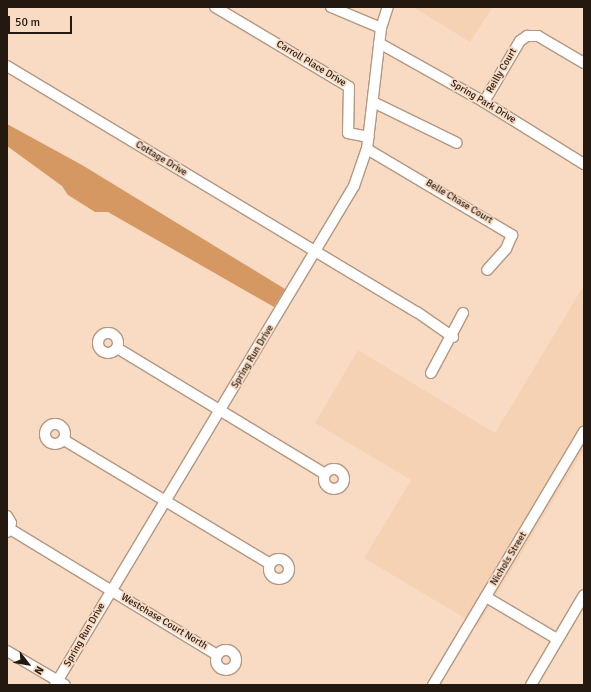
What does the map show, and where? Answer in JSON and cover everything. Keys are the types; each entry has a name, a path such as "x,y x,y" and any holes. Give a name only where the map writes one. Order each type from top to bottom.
{"street":[{"name":"Carroll Place Drive","path":"215,7 349,87 348,133 369,137"},
{"path":"331,7 381,28"},
{"name":"Spring Run Drive","path":"59,684 111,590 220,412 354,186 367,149 381,28 388,7"},
{"name":"Reilly Court","path":"484,102 520,41 527,36 538,36 584,63"},
{"name":"Spring Park Drive","path":"379,43 484,102 584,164"},
{"name":"Cottage Drive","path":"7,66 316,252 453,337"},
{"path":"373,102 456,143"},
{"name":"Belle Chase Court","path":"367,149 512,235 506,249 487,270"},
{"path":"432,372 453,337 463,314"},
{"path":"117,348 220,412 325,474"},
{"name":"Nichols Street","path":"433,685 584,432"},
{"path":"64,440 270,564"},
{"path":"7,516 11,523 8,531"},
{"name":"Westchase Court North","path":"8,531 111,590 217,654"},
{"path":"531,685 584,595"},
{"path":"486,597 557,640"},
{"path":"7,651 59,684"}],"shaded area":[{"path":"413,7 493,7 470,42"},
{"path":"7,124 82,165 285,289 274,307 108,212 95,212 68,195 62,186 7,146"},
{"path":"584,285 584,450 478,626 364,558 411,480 315,423 358,350 495,433"}]}
